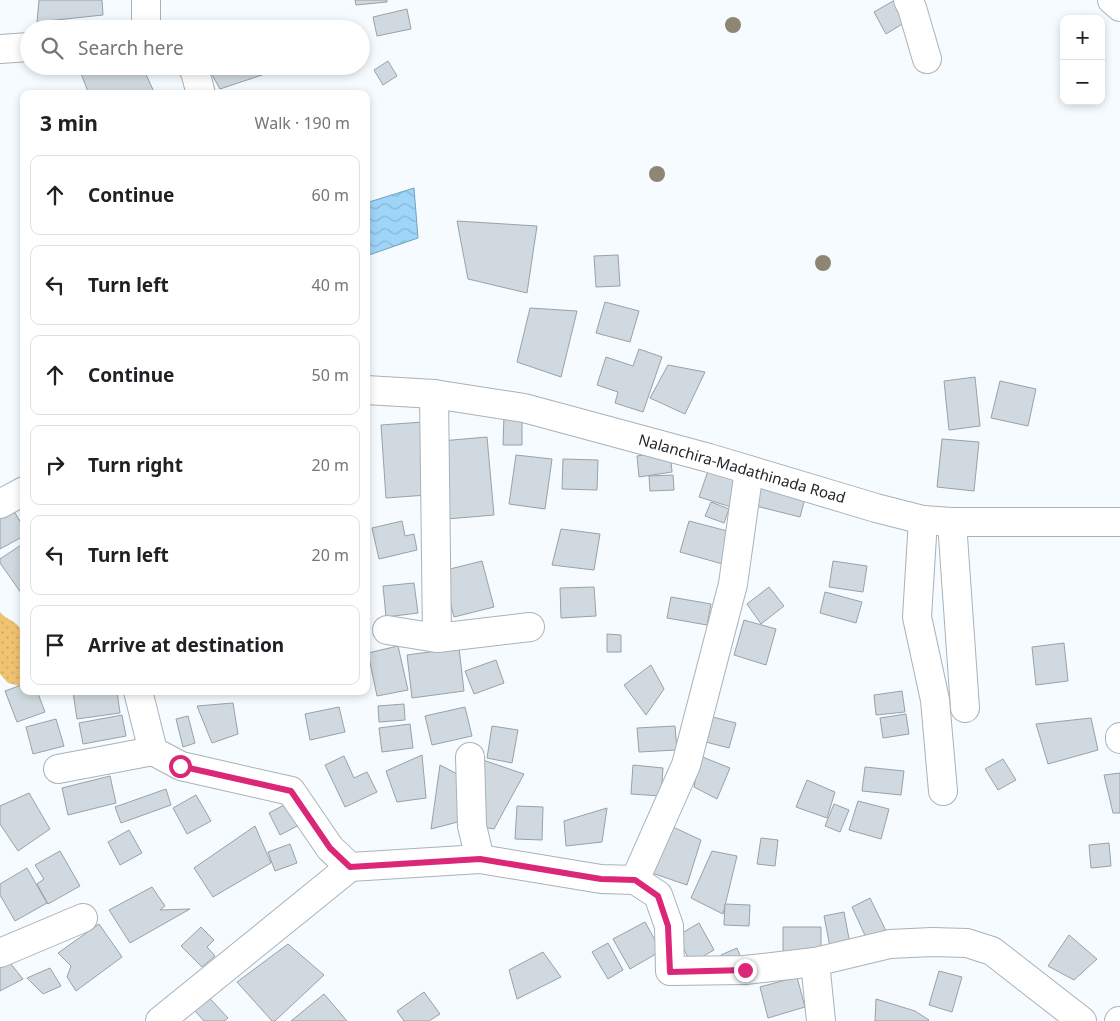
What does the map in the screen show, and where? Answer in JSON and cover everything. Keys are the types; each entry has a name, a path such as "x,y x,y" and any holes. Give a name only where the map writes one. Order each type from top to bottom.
{"street":[{"path":"146,0 146,20"},
{"path":"908,0 926,58"},
{"path":"1112,0 1120,7"},
{"path":"0,49 20,48"},
{"path":"196,75 200,90"},
{"name":"Nalanchira-Madathinada Road","path":"370,390 434,394 524,408 923,520 952,522 1120,522"},
{"path":"434,394 437,638"},
{"path":"635,880 686,765 733,584 749,470"},
{"path":"0,504 20,493"},
{"path":"923,520 917,617 935,700 943,791"},
{"path":"952,522 965,708"},
{"path":"387,630 437,638 530,627"},
{"path":"139,695 153,752"},
{"path":"58,769 153,752 180,766 291,791 330,848 350,867"},
{"path":"470,757 472,826 480,859"},
{"path":"160,1021 350,867 480,859 601,879 635,880 658,896 668,926 670,972 745,970 815,962 890,944 967,943 992,951 1082,1021"},
{"path":"0,953 83,918"},
{"path":"815,962 821,1021"}],"shaded area":[{"path":"0,612 20,629 20,686 8,683 0,674"}],"water":[{"path":"414,188 418,238 370,255 370,202"}],"building":[{"path":"39,0 102,0 103,15 37,20"},
{"path":"355,0 387,0 387,2 356,5"},
{"path":"895,0 907,21 886,34 874,12"},
{"path":"407,9 411,29 377,36 373,17"},
{"path":"388,61 397,76 383,85 374,70"},
{"path":"82,75 146,75 153,90 87,90"},
{"path":"212,75 262,75 220,89"},
{"path":"457,221 537,226 527,293 468,279"},
{"path":"618,255 620,286 596,287 594,256"},
{"path":"605,302 639,311 630,342 596,333"},
{"path":"530,308 577,311 561,377 517,362"},
{"path":"639,349 662,357 643,412 615,403 618,392 597,385 606,357 633,366"},
{"path":"668,365 705,372 685,414 650,398"},
{"path":"975,377 980,426 949,430 944,381"},
{"path":"1000,381 1036,389 1028,426 991,418"},
{"path":"504,415 522,415 522,445 503,445"},
{"path":"423,422 427,495 386,498 381,425"},
{"path":"487,437 494,515 447,519 441,441"},
{"path":"942,439 979,442 974,491 937,487"},
{"path":"670,451 672,472 639,477 637,456"},
{"path":"516,455 552,459 545,509 509,504"},
{"path":"563,459 598,460 597,490 562,489"},
{"path":"709,468 740,478 731,507 699,497"},
{"path":"673,475 674,490 650,491 649,476"},
{"path":"763,480 807,491 800,517 756,506"},
{"path":"711,502 729,509 724,523 705,516"},
{"path":"9,503 20,521 20,538 0,549 0,508"},
{"path":"402,521 405,536 414,534 417,550 379,559 372,528"},
{"path":"689,521 735,533 726,565 680,552"},
{"path":"561,529 600,534 594,570 552,565"},
{"path":"20,546 20,591 0,563 0,559"},
{"path":"482,561 494,607 454,617 442,571"},
{"path":"833,561 867,566 863,592 829,587"},
{"path":"414,583 418,613 386,617 383,586"},
{"path":"594,587 596,616 561,618 560,588"},
{"path":"769,587 784,606 761,624 747,604"},
{"path":"825,592 862,602 856,623 820,613"},
{"path":"671,597 711,604 707,625 667,618"},
{"path":"744,620 776,629 766,665 734,655"},
{"path":"607,634 621,635 621,652 607,652"},
{"path":"1064,643 1068,681 1036,685 1032,647"},
{"path":"398,646 408,690 377,696 370,663 370,653"},
{"path":"459,648 464,691 412,698 407,655"},
{"path":"496,660 504,683 474,694 465,671"},
{"path":"651,665 664,689 646,715 624,685"},
{"path":"20,685 20,695 39,695 45,712 17,722 5,691"},
{"path":"902,691 905,712 876,715 874,695"},
{"path":"73,695 118,695 120,713 77,719"},
{"path":"233,703 238,734 212,743 197,706"},
{"path":"404,704 405,720 379,722 378,706"},
{"path":"339,707 345,732 310,740 305,714"},
{"path":"465,707 472,736 432,745 425,716"},
{"path":"906,714 909,734 883,738 880,718"},
{"path":"122,715 126,736 83,744 79,723"},
{"path":"188,716 195,743 183,747 176,719"},
{"path":"709,716 736,723 729,748 702,741"},
{"path":"1091,718 1098,750 1048,764 1036,724"},
{"path":"56,719 64,746 33,754 26,727"},
{"path":"410,724 413,748 382,752 379,728"},
{"path":"492,726 518,730 512,763 487,758"},
{"path":"675,726 677,750 639,752 637,728"},
{"path":"422,755 426,798 397,802 386,771"},
{"path":"344,756 354,778 367,772 377,792 345,807 325,765"},
{"path":"700,756 730,768 717,799 694,787"},
{"path":"480,759 524,774 494,829 477,826"},
{"path":"1003,759 1016,780 998,790 985,769"},
{"path":"440,765 461,776 469,819 431,829"},
{"path":"633,765 663,768 661,796 631,794"},
{"path":"865,767 904,771 901,795 862,791"},
{"path":"1120,773 1120,813 1113,813 1104,775"},
{"path":"110,776 116,803 68,815 62,788"},
{"path":"807,780 835,792 827,818 796,807"},
{"path":"166,789 171,805 121,823 115,807"},
{"path":"29,793 50,829 18,851 0,824 0,806"},
{"path":"196,795 211,821 187,834 173,808"},
{"path":"858,801 889,809 881,839 849,830"},
{"path":"288,803 299,825 280,835 269,813"},
{"path":"834,804 849,810 840,832 825,826"},
{"path":"517,806 543,807 542,840 515,839"},
{"path":"607,808 602,842 566,846 564,821"},
{"path":"255,826 271,863 213,897 194,868"},
{"path":"673,827 701,840 687,885 652,873"},
{"path":"129,830 142,853 120,865 108,842"},
{"path":"761,838 778,840 775,866 757,864"},
{"path":"1109,843 1111,866 1091,868 1089,845"},
{"path":"290,844 297,863 275,871 268,852"},
{"path":"60,851 80,886 48,904 37,884 44,879 35,865"},
{"path":"712,851 737,856 723,914 691,898"},
{"path":"27,868 47,903 15,921 0,895 0,884"},
{"path":"152,887 165,906 160,910 190,909 130,943 109,910"},
{"path":"870,898 887,933 868,942 852,907"},
{"path":"725,904 750,905 749,926 724,925"},
{"path":"844,912 850,944 831,952 824,916"},
{"path":"645,922 661,951 630,969 613,939"},
{"path":"699,923 714,950 691,963 677,936"},
{"path":"99,924 122,957 76,991 67,977 71,966 58,953"},
{"path":"201,927 214,940 207,947 215,956 202,967 181,946"},
{"path":"783,927 821,927 821,952 783,953"},
{"path":"1069,935 1097,959 1074,980 1048,966"},
{"path":"608,943 623,970 608,979 592,952"},
{"path":"288,944 324,975 275,1021 272,1021 237,982"},
{"path":"737,948 741,958 725,965 721,955"},
{"path":"543,952 561,977 517,999 509,970"},
{"path":"6,958 23,979 0,991 0,962"},
{"path":"50,968 61,986 43,994 27,978"},
{"path":"939,971 962,977 952,1012 929,1005"},
{"path":"797,977 805,1007 768,1018 760,987"},
{"path":"203,991 228,1018 224,1021 204,1021 189,1004"},
{"path":"424,992 440,1014 429,1021 404,1021 397,1011"},
{"path":"324,994 347,1021 291,1021"},
{"path":"876,999 915,1011 929,1020 875,1021"}],"route":[{"path":"180,766 291,791 330,848 350,867 480,859 601,879 635,880 658,896 668,926 670,972 745,970"}]}
